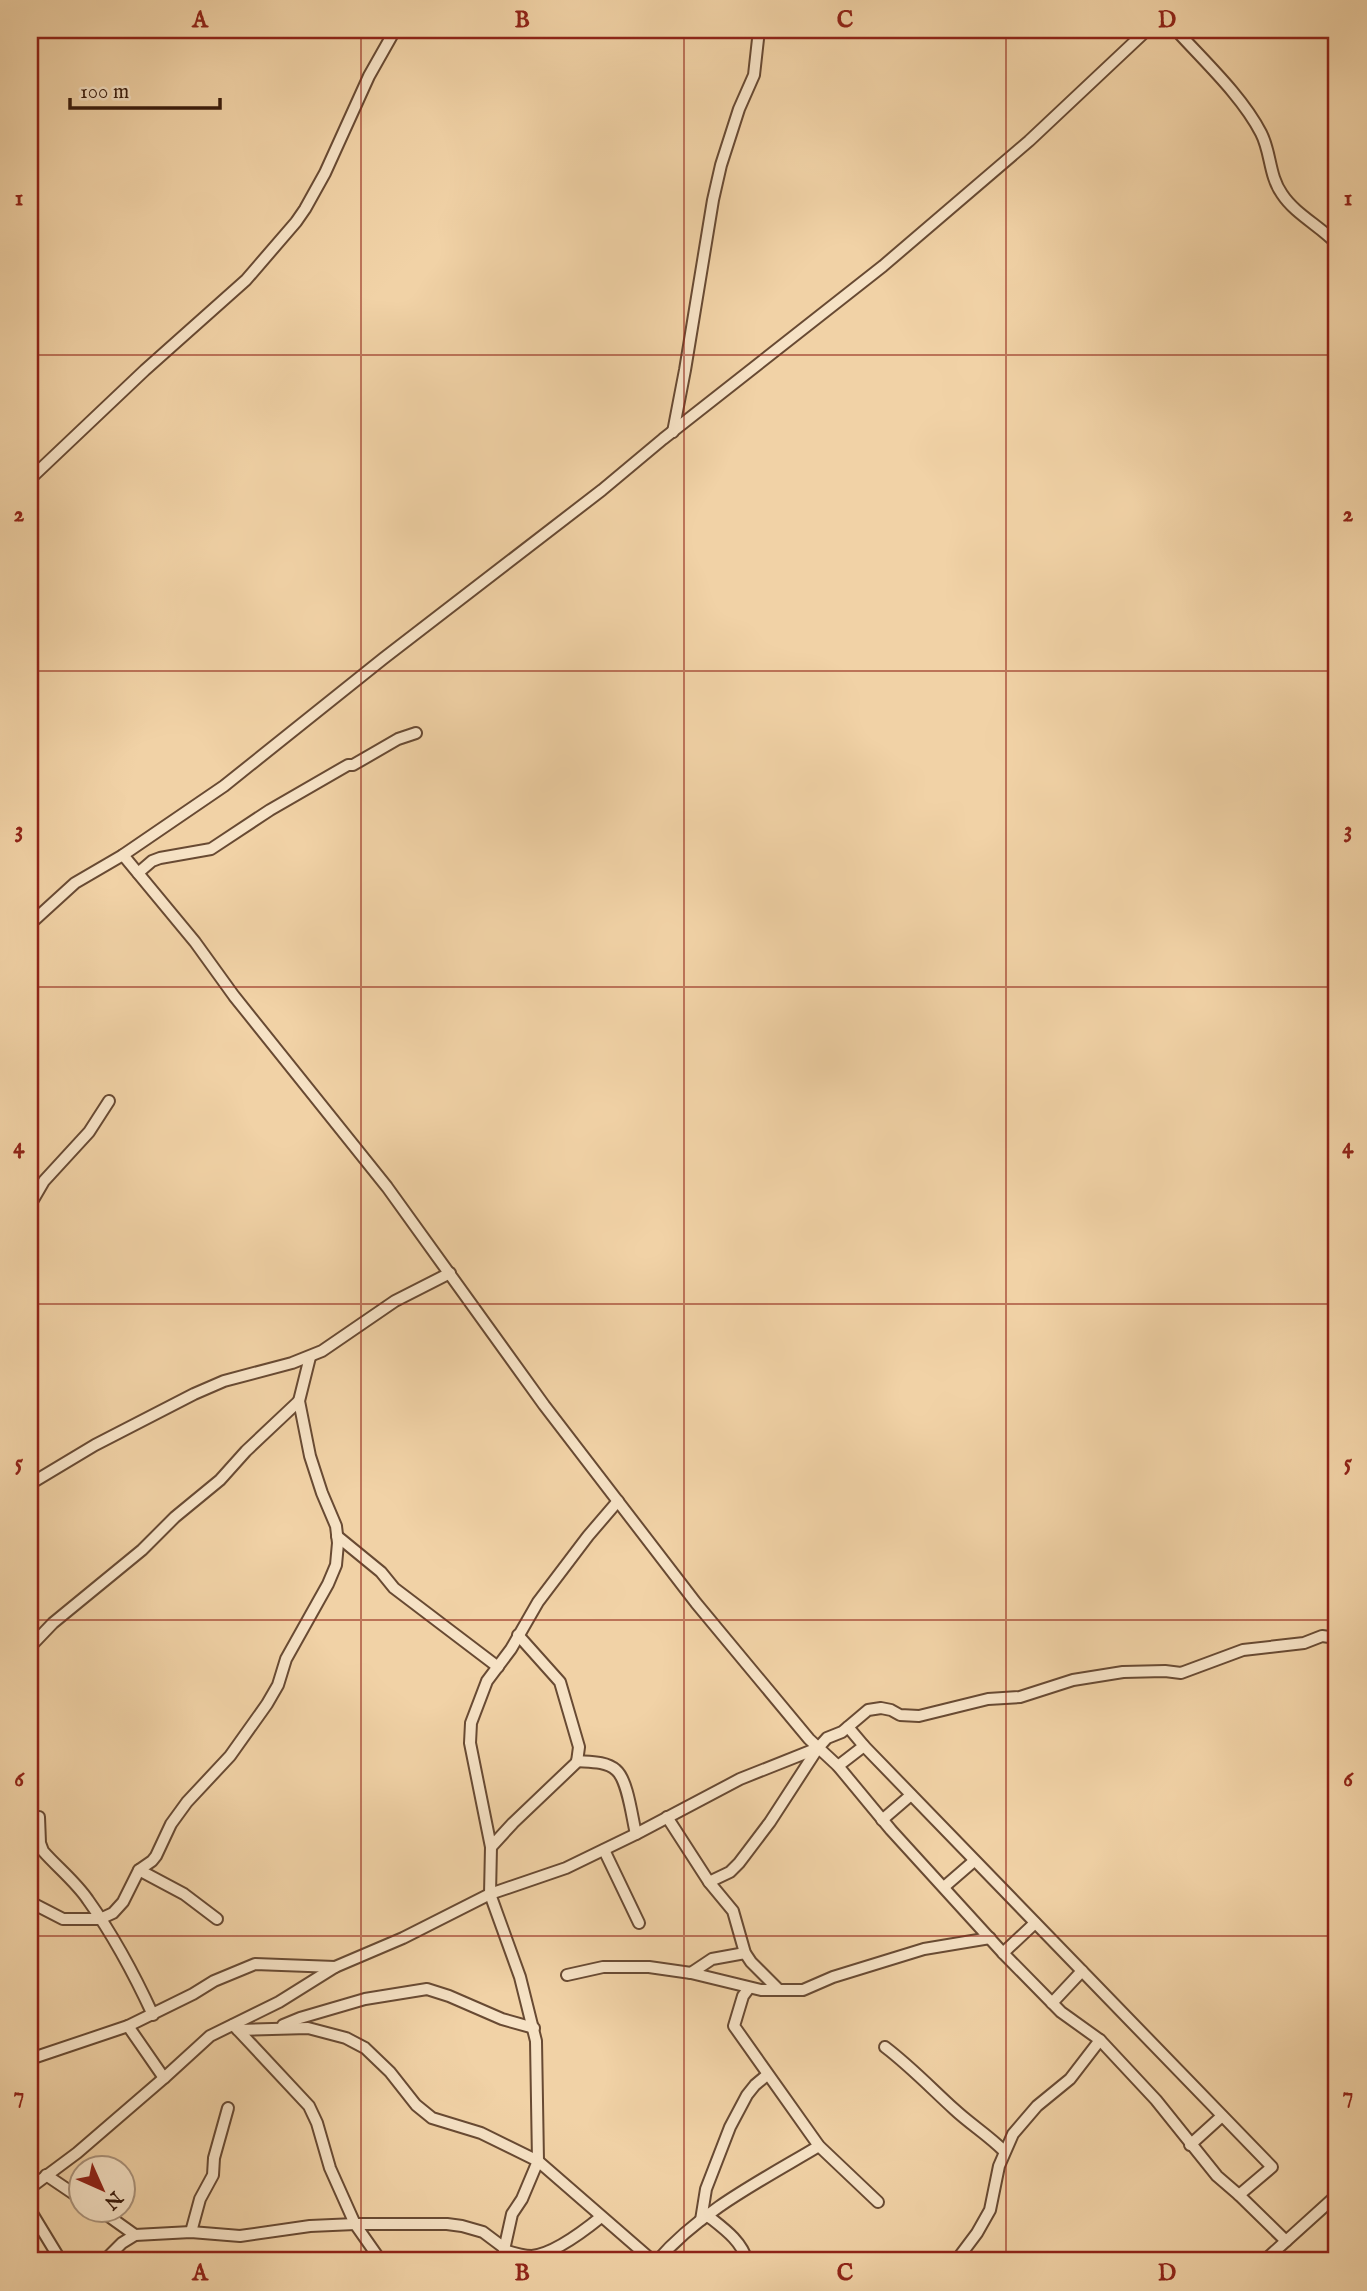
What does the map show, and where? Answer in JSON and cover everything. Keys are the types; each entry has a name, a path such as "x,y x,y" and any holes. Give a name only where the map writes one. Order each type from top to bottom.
{"street":[{"path":"30,479 145,370 246,280 296,222 320,182 369,76 395,30"},
{"path":"673,432 713,200 739,109 755,71 759,30"},
{"path":"30,924 75,883 123,855 223,786 883,267 1029,141 1147,30"},
{"path":"1176,30 1239,101 1262,134 1281,192 1289,204 1337,243"},
{"path":"138,873 160,858 211,849 270,810 348,765 353,765 397,740 416,733"},
{"path":"123,855 387,1187 544,1405 696,1603 818,1748 838,1766 882,1820 1003,1953 1067,2017 1100,2040 1182,2131 1190,2145 1217,2176 1286,2241"},
{"path":"30,1205 44,1181 89,1132 109,1101"},
{"path":"30,1484 95,1445 194,1394 224,1381 310,1357 322,1351 395,1301 450,1273"},
{"path":"30,1902 63,1919 102,1919 111,1915 118,1908 139,1870 152,1861 171,1824 187,1802 230,1756 278,1685 286,1660 336,1565 336,1526 321,1493 310,1456 299,1401 310,1357"},
{"path":"30,1647 53,1623 142,1550 175,1517 220,1480 246,1451 299,1401"},
{"path":"505,2250 512,2214 522,2199 538,2161 538,2087 534,2028 520,1977 490,1894 491,1847 470,1743 471,1723 487,1681 550,1586 618,1501"},
{"path":"337,1536 381,1572 394,1588 498,1667"},
{"path":"491,1847 578,1761 579,1747 560,1682 518,1635"},
{"path":"709,1882 730,1872 744,1858 827,1738 842,1732 868,1710 881,1708 900,1715 919,1716 988,1699 1020,1697 1073,1679 1124,1672 1181,1673 1243,1650 1304,1643 1322,1636 1337,1638"},
{"path":"848,1727 974,1861 1272,2167 1239,2195"},
{"path":"838,1766 864,1746"},
{"path":"30,2188 77,2153 210,2036 236,2027 335,1967 402,1938 490,1894 566,1868 740,1779 818,1748"},
{"path":"578,1761 603,1764 616,1770 623,1781 636,1834"},
{"path":"882,1820 911,1794"},
{"path":"667,1817 709,1882 733,1911 745,1953 779,1990"},
{"path":"39,1818 43,1852 85,1895 102,1919 153,2015"},
{"path":"604,1850 639,1923"},
{"path":"944,1887 974,1861"},
{"path":"139,1870 184,1894 217,1919"},
{"path":"1003,1953 1035,1923"},
{"path":"567,1975 618,1966 649,1967 691,1973 749,1988 803,1990 833,1977 924,1949 990,1938"},
{"path":"691,1973 712,1959 745,1953"},
{"path":"30,2059 128,2026 214,1981 255,1964 335,1967"},
{"path":"1052,2003 1082,1971"},
{"path":"749,1988 743,1996 734,2026 819,2146 878,2202"},
{"path":"277,2028 300,2018 365,1999 427,1989 502,2019 534,2028"},
{"path":"128,2026 164,2078"},
{"path":"236,2027 308,2028 346,2038 378,2059 416,2105 432,2118 481,2133 538,2161 655,2261 676,2240 705,2218 753,2185 819,2146"},
{"path":"236,2027 309,2106 317,2123 330,2168 355,2224 381,2261"},
{"path":"956,2261 990,2210 999,2166 1013,2134 1037,2106 1070,2079 1100,2040"},
{"path":"885,2047 914,2069 963,2118 987,2134 1004,2151"},
{"path":"705,2218 709,2179 733,2120 755,2085 767,2075"},
{"path":"191,2232 200,2199 213,2175 214,2158 228,2108"},
{"path":"1190,2145 1222,2116"},
{"path":"46,2175 66,2189"},
{"path":"1264,2261 1337,2195"},
{"path":"30,2210 61,2261"},
{"path":"104,2261 122,2243 135,2235 191,2232 240,2236 310,2226 355,2224 461,2226 482,2232 505,2250 526,2255 544,2253 601,2217"},
{"path":"705,2218 731,2234 747,2261"},
{"path":"120,2224 135,2235"}]}
